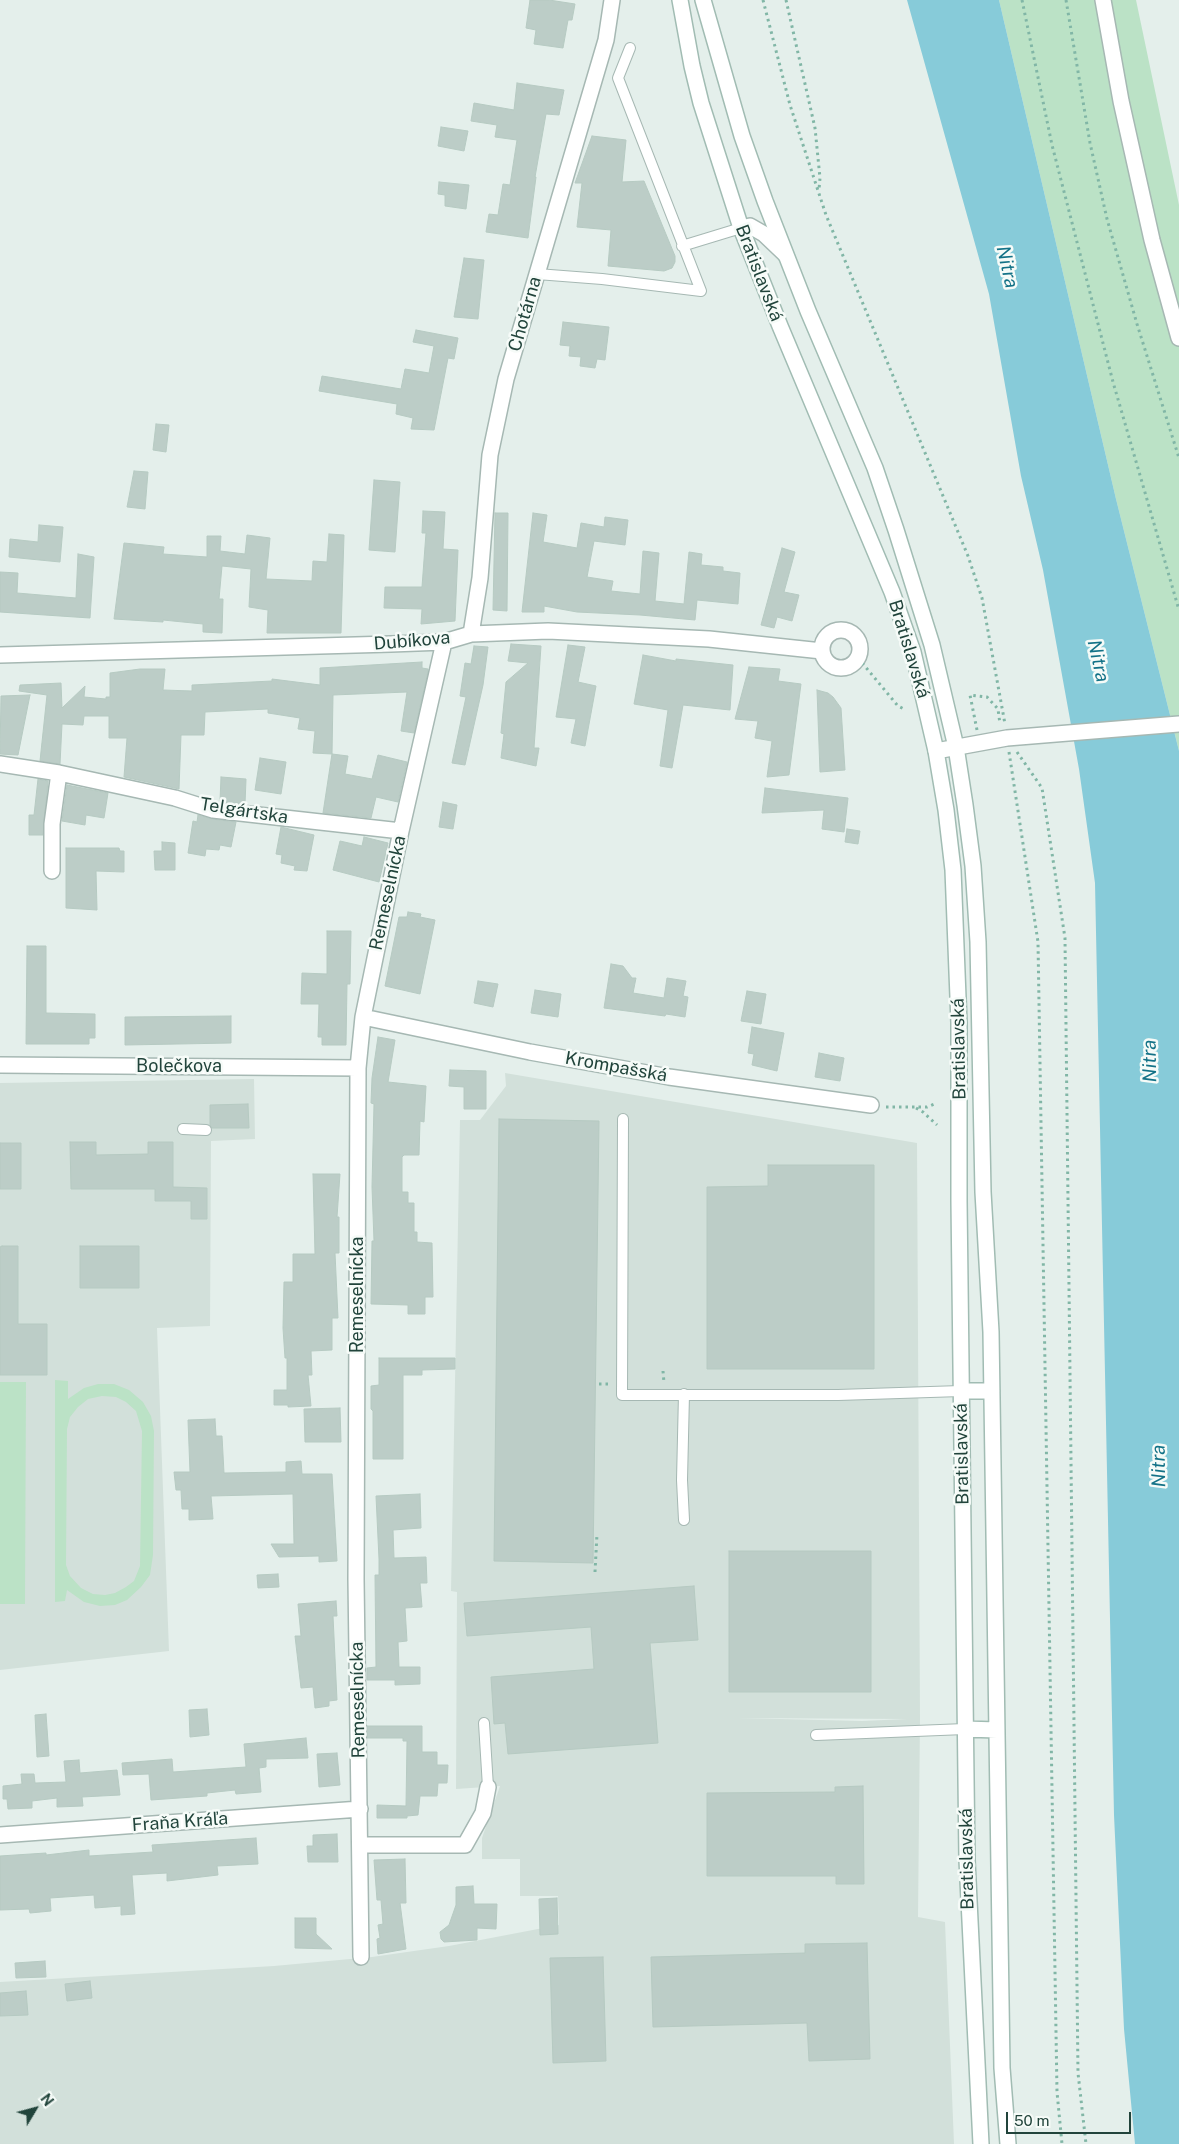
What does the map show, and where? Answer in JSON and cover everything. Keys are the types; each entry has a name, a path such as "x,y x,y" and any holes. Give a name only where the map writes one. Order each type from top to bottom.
{"street":[{"name":"Chotárna","path":"472,634 480,578 490,455 506,379 606,40 612,0"},
{"name":"Bratislavská","path":"680,0 701,104 741,228 780,326 892,592 913,652 936,751 952,861 957,943 967,1878 981,2144"},
{"name":"Bratislavská","path":"703,0 742,136 785,254 875,468 932,645 956,747 973,866 978,942 983,1192 992,1391 1002,2019 1008,2144"},
{"path":"1103,0 1121,101 1152,240 1179,338"},
{"path":"741,228 750,226 764,234 785,254"},
{"path":"842,630 853,634 858,640 860,652 858,658 850,666 838,668 827,662 822,651 825,639 829,634 842,630"},
{"name":"Dubíkova","path":"0,655 330,647 444,642 472,634 548,631 709,639 822,651"},
{"name":"Remeselnícka","path":"361,1958 356,1579 358,1068 363,1017 401,831 444,642"},
{"path":"936,751 1008,738 1179,724"},
{"name":"Telgártska","path":"0,764 59,773 175,798 213,810 401,831"},
{"path":"52,872 52,824 59,773"},
{"name":"Krompašská","path":"363,1017 530,1052 668,1077 870,1105"},
{"name":"Bolečkova","path":"0,1065 358,1068"},
{"path":"961,1391 992,1391"},
{"path":"965,1729 997,1730"},
{"path":"360,1845 465,1845 484,1813 488,1787"},
{"name":"Fraňa Kráľa","path":"0,1834 360,1809"},
{"path":"974,2020 1002,2019"}],"lane":[{"path":"537,274 602,279 700,291 618,78 630,48"},
{"path":"682,246 741,228"},
{"path":"623,1120 622,1395 838,1395 961,1391"},
{"path":"183,1129 206,1130"},
{"path":"684,1394 682,1480 684,1520"},
{"path":"484,1723 488,1787"},
{"path":"816,1735 965,1729"}],"path":[{"path":"763,0 790,105 842,257 968,556 982,598 1008,738 1038,942 1057,2092 1062,2144"},
{"path":"786,0 814,128 820,178 819,193"},
{"path":"1022,0 1057,164 1113,382 1179,610"},
{"path":"1066,0 1090,143 1107,219 1137,324 1179,458"},
{"path":"858,658 898,706 904,709"},
{"path":"980,743 970,694 987,697 998,709 1000,728 1042,788 1065,938 1078,2072 1086,2144"},
{"path":"891,1108 927,1107 937,1103"},
{"path":"916,1108 937,1125"},
{"path":"595,1572 597,1534"}],"shaded area":[{"path":"505,1073 917,1143 920,1718 918,1917 945,1922 954,2144 0,2144 0,1982 274,1966 372,1957 449,1946 559,1925 558,1896 520,1896 520,1859 482,1859 482,1838 500,1786 456,1789 457,1592 451,1591 460,1120 480,1120 506,1086","holes":["739,1718 907,1719 862,1721"]},
{"path":"254,1079 255,1139 211,1141 210,1326 157,1328 169,1651 0,1670 0,1083"}],"green space":[{"path":"999,0 1136,0 1179,205 1179,751 1116,499"},
{"path":"55,1380 68,1381 68,1399 84,1388 98,1384 114,1384 129,1390 143,1402 151,1416 154,1431 153,1555 150,1575 141,1587 127,1600 115,1605 100,1606 84,1602 67,1590 65,1601 55,1602","holes":["102,1396 116,1397 126,1402 136,1411 142,1431 140,1566 134,1581 126,1587 115,1593 105,1595 93,1594 81,1588 70,1576 66,1565 67,1429 70,1417 88,1399"]},
{"path":"0,1382 26,1382 25,1604 0,1604"}],"water":[{"name":"Nitra","path":"907,0 999,0 1116,499 1179,751 1179,2144 1135,2144 1124,2029 1114,1815 1095,883 1079,769 1043,570 1021,476 989,294"}],"building":[{"path":"530,0 549,0 575,4 572,20 568,20 563,48 534,44 536,30 526,28"},
{"path":"517,83 564,90 559,115 546,114 535,177 528,238 486,232 489,214 498,215 503,184 510,185 517,140 495,137 497,125 471,121 474,103 514,110"},
{"path":"441,127 468,131 464,151 438,146"},
{"path":"592,136 626,140 622,182 644,181 675,256 672,268 664,271 608,266 611,230 577,227 582,183 575,183"},
{"path":"439,182 469,185 466,209 445,206 445,195 438,194"},
{"path":"464,258 484,260 478,319 454,317"},
{"path":"563,322 609,327 605,360 597,359 595,368 580,366 581,357 569,356 570,346 560,345"},
{"path":"416,330 458,338 454,359 448,358 434,430 411,429 413,418 396,414 397,404 319,391 322,376 401,389 405,369 429,373 434,346 413,342"},
{"path":"156,424 169,425 166,452 153,450"},
{"path":"134,471 148,472 145,509 127,507"},
{"path":"374,480 400,482 395,552 369,550"},
{"path":"423,511 445,512 443,549 458,550 455,621 421,624 422,609 384,608 385,587 422,587 426,533 422,533"},
{"path":"495,513 508,513 507,611 493,610"},
{"path":"533,513 547,515 543,542 577,548 581,523 604,527 605,517 628,520 625,545 594,541 587,577 613,581 611,591 640,594 643,551 659,553 655,601 684,604 689,552 702,554 701,565 723,567 723,571 740,573 738,604 697,600 695,620 577,612 544,606 544,612 522,612"},
{"path":"39,525 63,527 60,562 9,557 10,539 38,542"},
{"path":"329,534 344,535 341,633 267,633 268,610 249,607 251,569 222,566 219,599 223,599 222,633 203,632 203,624 163,620 163,622 114,619 124,543 164,547 163,554 207,557 207,536 221,536 220,551 245,554 247,535 270,538 266,579 312,581 313,561 327,562"},
{"path":"782,548 795,552 784,592 799,595 792,621 777,617 774,628 761,625"},
{"path":"78,554 94,557 90,618 0,612 0,572 18,573 17,593 76,598"},
{"path":"511,644 541,646 534,748 539,748 536,766 501,758 504,734 501,733 506,682 528,663 508,661"},
{"path":"568,645 585,647 578,682 596,686 585,746 571,743 576,719 556,717"},
{"path":"474,646 488,647 483,685 465,765 452,763 466,697 460,696 465,663 471,664"},
{"path":"643,655 676,661 676,659 733,665 730,710 683,705 672,768 660,766 668,710 634,704"},
{"path":"422,662 422,668 428,669 428,672 414,733 401,731 407,692 333,695 332,754 313,753 315,731 298,729 300,718 268,713 268,709 205,712 204,735 181,735 179,789 124,777 127,738 109,738 109,716 84,716 83,725 62,724 60,764 40,761 47,695 19,691 20,685 61,683 62,708 85,686 84,697 106,699 106,697 110,697 110,673 140,669 165,669 163,690 192,691 192,685 272,681 272,679 320,685 320,668"},
{"path":"749,667 780,669 778,681 801,684 789,775 767,777 772,741 755,738 758,721 735,719"},
{"path":"817,690 828,693 841,708 845,770 820,772"},
{"path":"30,695 18,755 0,754 1,696"},
{"path":"332,754 348,756 345,774 372,779 378,755 407,762 398,802 376,797 371,818 323,813"},
{"path":"260,758 286,762 281,794 255,790"},
{"path":"221,777 246,779 245,804 220,801"},
{"path":"38,779 48,781 43,835 29,835 29,815 34,815"},
{"path":"67,785 108,793 104,818 86,815 85,825 62,821"},
{"path":"765,788 848,798 844,832 822,829 824,810 762,813"},
{"path":"443,802 457,805 453,829 439,827"},
{"path":"198,815 236,822 231,847 220,845 219,850 206,849 205,856 188,853 193,821 197,822"},
{"path":"281,827 314,835 307,871 294,870 295,866 281,863 282,855 276,854"},
{"path":"847,829 860,831 858,844 845,842"},
{"path":"364,837 388,843 379,882 333,870 340,841 362,846"},
{"path":"162,842 175,843 175,870 155,870 154,851 162,851"},
{"path":"66,848 119,848 120,851 124,851 124,872 96,871 97,910 66,908"},
{"path":"408,912 421,914 420,917 435,920 420,994 385,986 399,917 407,917"},
{"path":"327,931 351,931 350,984 347,984 346,1045 322,1045 322,1037 318,1037 319,1004 301,1004 302,973 327,974"},
{"path":"27,946 46,946 46,1013 95,1014 95,1038 89,1038 89,1044 26,1044"},
{"path":"611,964 623,966 632,978 636,978 633,993 664,998 667,978 686,981 683,996 688,997 685,1017 604,1008"},
{"path":"478,981 498,984 493,1007 474,1003"},
{"path":"535,990 561,994 558,1017 531,1013"},
{"path":"747,991 766,994 761,1024 741,1021"},
{"path":"231,1016 231,1043 125,1045 125,1017"},
{"path":"752,1027 784,1033 777,1071 752,1065 754,1054 748,1053"},
{"path":"378,1037 395,1040 388,1082 426,1086 424,1122 420,1121 419,1155 404,1155 402,1157 402,1192 408,1192 408,1203 414,1203 414,1232 417,1232 417,1242 432,1243 433,1297 425,1297 425,1314 408,1314 408,1305 371,1304 372,1241 374,1241 372,1187 374,1104 371,1103 372,1078"},
{"path":"819,1053 844,1058 840,1081 815,1077"},
{"path":"450,1070 486,1071 486,1109 464,1109 464,1087 449,1086"},
{"path":"248,1104 249,1128 212,1128 210,1125 210,1105"},
{"path":"499,1119 599,1121 593,1563 494,1561"},
{"path":"70,1142 96,1142 96,1155 148,1154 148,1142 173,1142 173,1187 207,1188 207,1219 191,1219 191,1201 155,1201 155,1189 71,1189"},
{"path":"0,1143 21,1143 21,1189 0,1189"},
{"path":"768,1165 874,1165 874,1369 707,1369 707,1187 768,1186"},
{"path":"313,1174 340,1174 337,1217 339,1217 339,1253 335,1253 338,1318 332,1318 332,1350 311,1351 312,1375 308,1375 311,1406 288,1407 288,1405 274,1405 274,1390 287,1390 287,1358 285,1358 283,1328 284,1282 293,1282 293,1254 315,1254"},
{"path":"18,1246 18,1324 47,1324 47,1375 0,1375 0,1247"},
{"path":"80,1246 139,1246 139,1288 80,1288"},
{"path":"379,1358 455,1358 455,1369 422,1370 422,1375 403,1375 403,1459 373,1459 371,1386 379,1385"},
{"path":"340,1408 341,1442 305,1442 304,1409"},
{"path":"215,1419 216,1436 222,1436 224,1473 286,1472 286,1462 301,1461 302,1474 332,1474 337,1561 319,1562 319,1556 279,1557 271,1544 294,1544 293,1494 211,1496 213,1519 189,1520 189,1509 182,1509 181,1490 176,1490 174,1472 190,1472 188,1420"},
{"path":"420,1494 421,1528 393,1530 394,1558 426,1557 427,1583 420,1583 422,1607 405,1608 407,1641 398,1642 399,1667 420,1667 420,1684 395,1685 395,1680 367,1680 367,1668 376,1667 375,1575 379,1575 379,1559 376,1496"},
{"path":"729,1551 871,1551 871,1692 729,1692"},
{"path":"278,1574 279,1587 258,1588 257,1575"},
{"path":"694,1586 698,1640 650,1643 658,1743 508,1754 505,1723 494,1724 491,1677 594,1669 591,1627 467,1636 464,1603"},
{"path":"336,1601 337,1616 333,1616 337,1700 329,1701 329,1706 315,1708 313,1687 301,1688 295,1636 301,1636 298,1604"},
{"path":"207,1709 209,1735 190,1737 189,1710"},
{"path":"46,1714 49,1756 37,1757 35,1715"},
{"path":"367,1726 422,1726 422,1752 437,1752 437,1765 448,1765 447,1783 438,1783 437,1796 420,1796 418,1815 407,1816 407,1818 377,1818 377,1805 406,1806 407,1741 403,1741 403,1738 367,1738"},
{"path":"306,1738 308,1758 266,1759 266,1767 259,1768 261,1792 236,1794 235,1790 207,1793 207,1796 151,1800 149,1774 123,1775 122,1763 172,1759 173,1772 246,1767 244,1744"},
{"path":"337,1753 340,1785 319,1787 317,1754"},
{"path":"79,1760 80,1773 117,1770 120,1795 82,1797 83,1806 57,1807 57,1798 32,1801 32,1808 8,1809 7,1799 3,1799 3,1786 22,1784 21,1774 34,1774 35,1783 66,1782 64,1761"},
{"path":"863,1786 864,1884 836,1884 836,1876 707,1876 707,1793 835,1792 835,1787"},
{"path":"337,1834 338,1862 308,1862 307,1846 313,1846 313,1835"},
{"path":"256,1838 258,1864 217,1866 218,1875 167,1881 167,1873 132,1875 135,1914 121,1915 121,1906 95,1908 94,1895 50,1898 51,1911 30,1913 29,1909 0,1910 0,1856 46,1853 46,1855 89,1850 89,1856 153,1852 152,1845"},
{"path":"405,1859 406,1903 400,1903 406,1949 378,1954 377,1939 380,1938 378,1925 383,1924 381,1900 377,1900 374,1860"},
{"path":"473,1886 474,1904 497,1904 496,1929 477,1928 477,1940 444,1942 441,1939 440,1932 449,1925 456,1905 456,1887"},
{"path":"557,1898 558,1934 540,1935 539,1899"},
{"path":"295,1918 316,1918 316,1934 332,1949 295,1948"},
{"path":"867,1943 870,2059 809,2061 807,2023 653,2027 651,1957 805,1953 805,1944"},
{"path":"603,1957 606,2061 553,2063 550,1958"},
{"path":"45,1961 46,1977 16,1978 15,1963"},
{"path":"90,1981 92,1998 67,2001 65,1984"},
{"path":"26,1991 28,2015 0,2016 0,1993"}]}
